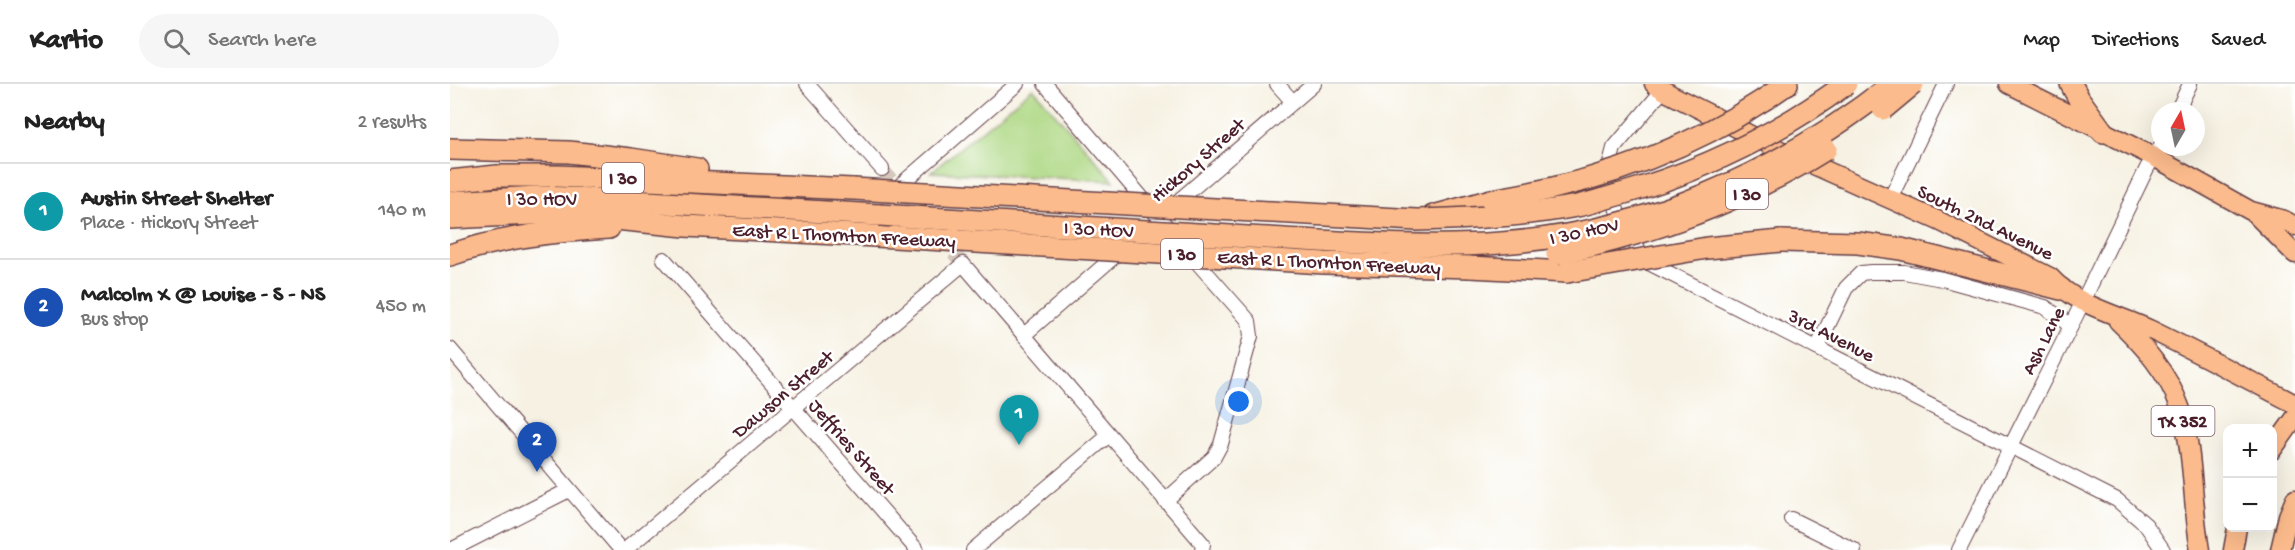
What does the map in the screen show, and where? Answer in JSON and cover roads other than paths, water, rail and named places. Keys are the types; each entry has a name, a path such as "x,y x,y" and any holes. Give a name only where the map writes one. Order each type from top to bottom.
{"highway":[{"path":"1417,220 1491,200 1576,184 1641,164 1693,140 1787,84"},
{"name":"I 30","path":"450,180 497,176 557,176 796,186 1417,220 1473,219 1580,206 1648,186 1706,164 1761,138 1797,118 1846,84"},
{"name":"I 30 HOV","path":"450,202 499,198 582,198 1402,237 1478,237 1541,231 1610,218 1711,184 1803,137 1878,84"},
{"name":"I 30 HOV","path":"450,195 546,190 1391,244 1466,245 1536,239 1623,222 1705,195 1742,180 1817,138 1892,84"},
{"name":"East R L Thornton Freeway","path":"450,218 555,213 685,226 1357,264 1470,267 1557,254 1610,242 1707,211 1751,192 1798,167 1849,134 1912,84"},
{"path":"2071,84 2103,132"},
{"path":"450,148 569,152 607,156 796,186"},
{"path":"450,255 504,240 555,231 685,226"},
{"path":"1470,267 1567,272 1707,248 1818,240 1901,249 2061,289"}],"main road":[{"path":"2009,84 2103,132 2151,150"},
{"name":"South 2nd Avenue","path":"1659,87 1778,149 1939,221 2050,277 2061,289 2083,301 2149,329 2295,404"},
{"path":"2163,156 2250,211 2295,254"},
{"path":"2250,211 2284,220 2295,226"},
{"path":"1939,221 1970,246 1986,270"},
{"name":"TX 352","path":"2112,315 2151,356 2180,408 2200,550"},
{"path":"2277,443 2295,418"},
{"path":"2283,550 2288,516 2295,499"},
{"path":"2233,550 2236,532"},
{"path":"2283,550 2295,534"}],"street":[{"path":"807,84 882,170"},
{"path":"898,187 1017,84"},
{"path":"1044,84 1249,321 1251,336 1221,444 1214,458 1165,501"},
{"path":"1277,84 1293,102"},
{"name":"Hickory Street","path":"1024,335 1314,84"},
{"path":"1890,199 1946,84"},
{"path":"2181,102 2190,84"},
{"name":"3rd Avenue","path":"1659,87 1614,148 1610,163 1609,187 1618,213 1645,261 2117,500 2146,525 2163,550"},
{"name":"Ash Lane","path":"1959,550 2155,156"},
{"name":"Jeffries Street","path":"664,259 917,550"},
{"name":"Dawson Street","path":"623,550 794,409 963,264 1024,335"},
{"path":"1817,348 1846,288 1861,273 1871,272 1904,272 1924,276 2045,307 2071,326"},
{"path":"1024,335 1202,547"},
{"path":"450,349 623,550"},
{"path":"973,550 1108,436"},
{"path":"451,550 569,490"},
{"path":"1791,519 1854,550"}],"tunnel":[{"path":"882,169 926,220"},
{"path":"940,237 963,264"}],"place":[{"name":"Austin Street Shelter","path":"1019,445"},
{"name":"Malcolm X @ Louise - S - NS","path":"537,472"}]}
